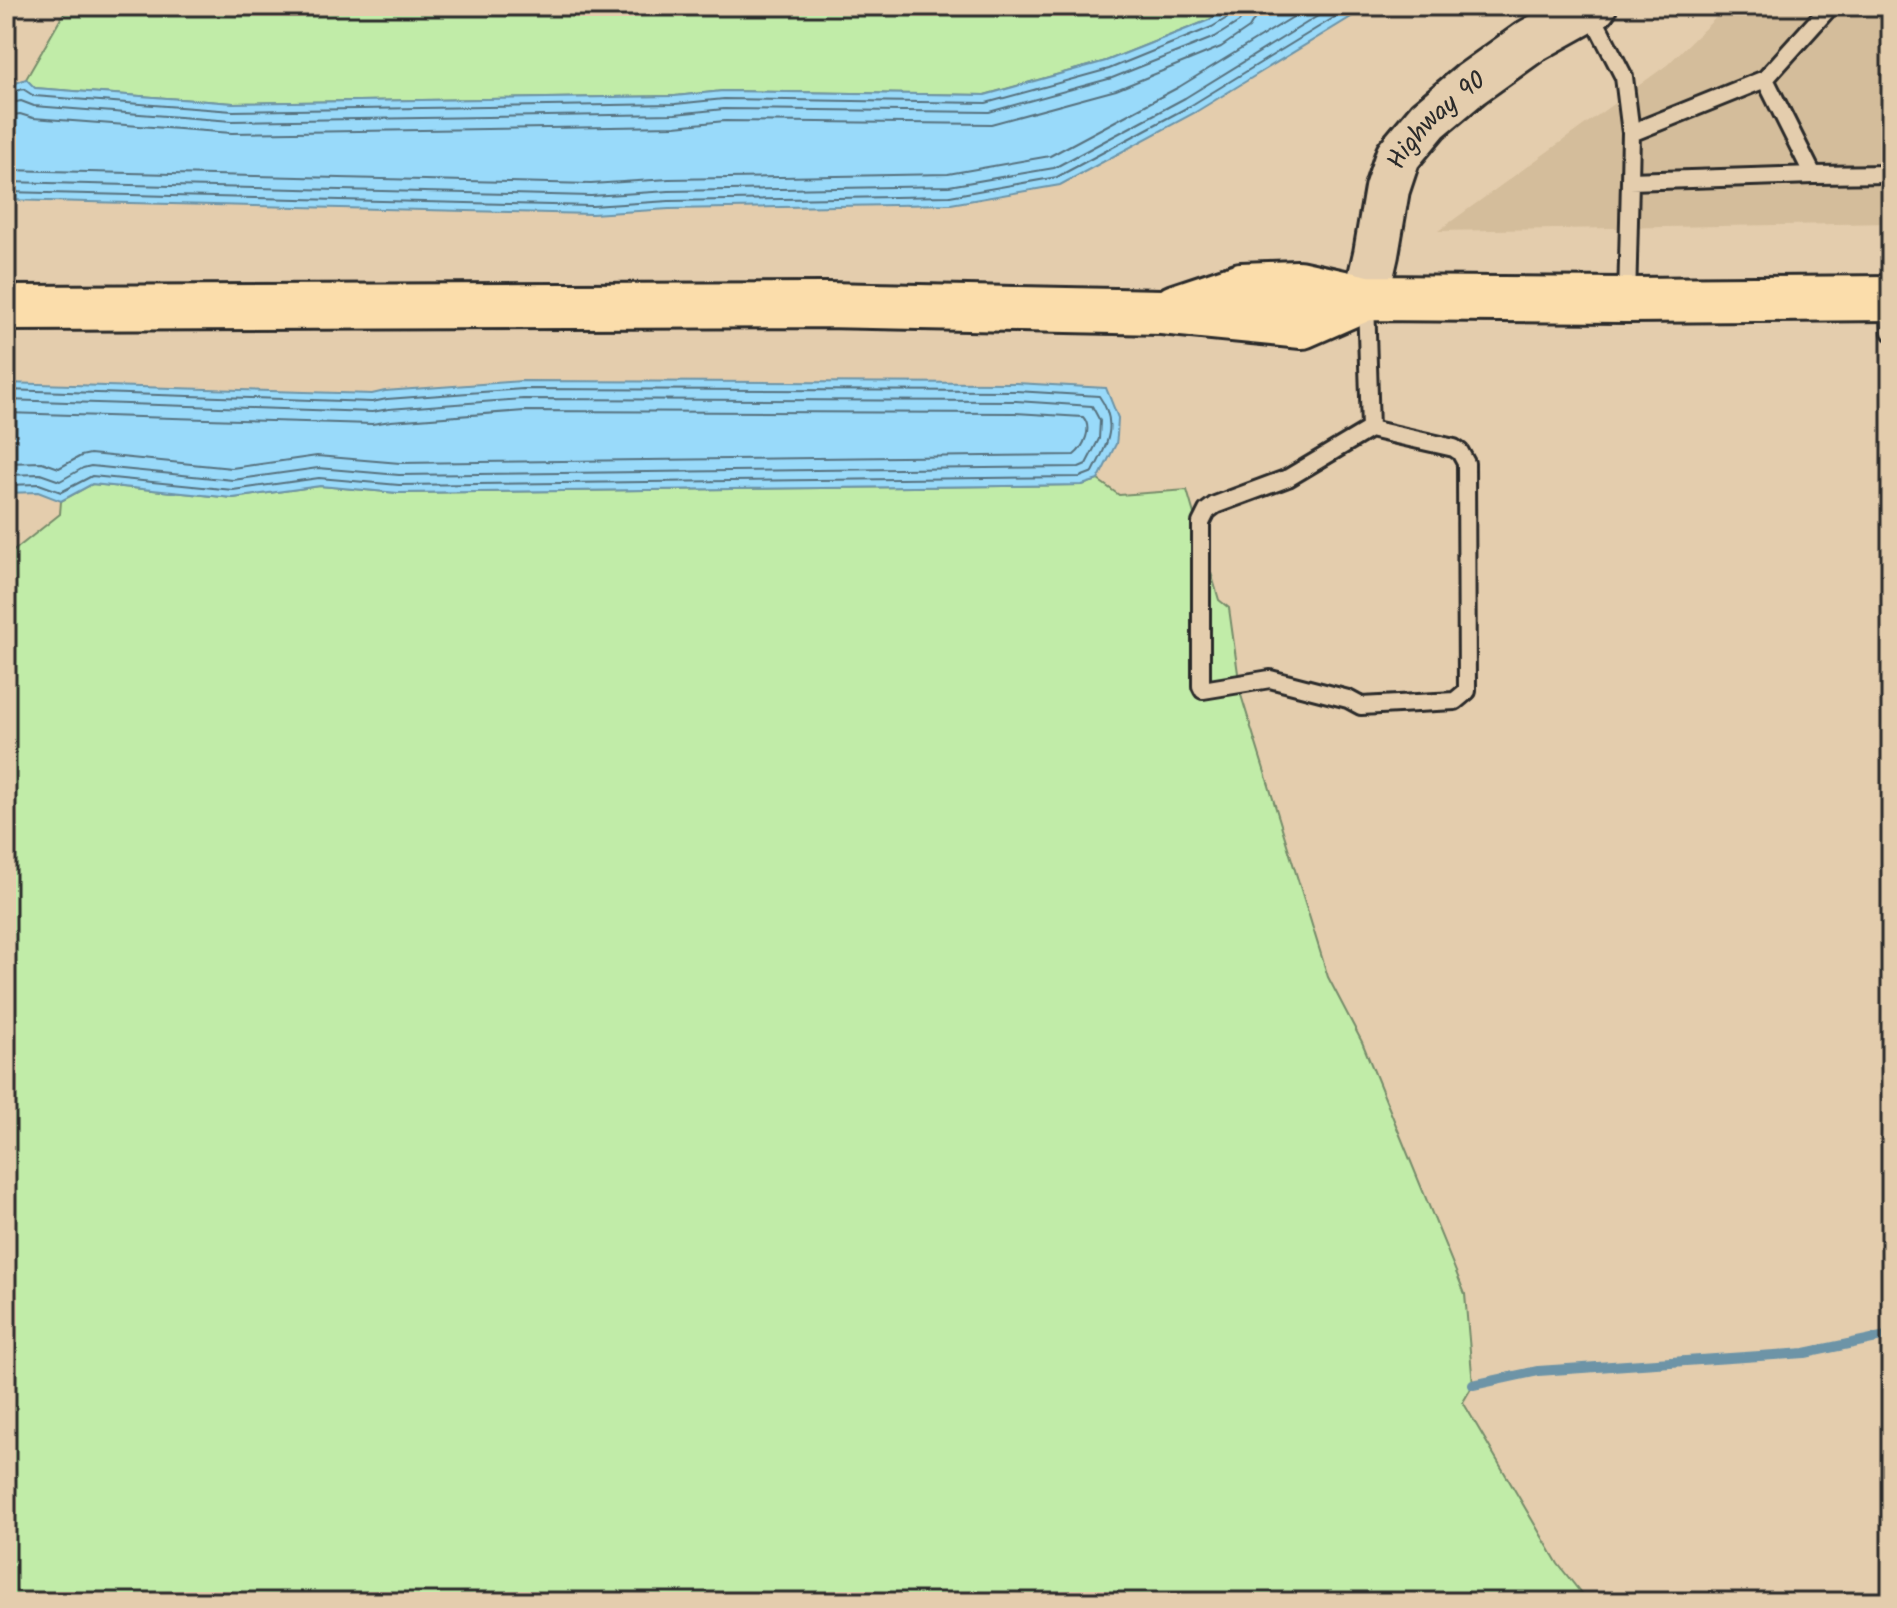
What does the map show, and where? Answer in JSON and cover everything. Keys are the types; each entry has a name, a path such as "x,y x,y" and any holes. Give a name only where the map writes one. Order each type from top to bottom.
{"main road":[{"name":"Highway 90","path":"1366,298 1387,189 1398,156 1428,120 1471,84 1531,41 1592,8"},
{"path":"6,308 825,305 1162,312 1241,285 1298,283 1366,298 1891,298"}],"lane":[{"path":"1631,133 1765,79 1826,11 1823,6"},
{"path":"1592,8 1624,77 1631,133 1627,300"},
{"path":"1765,79 1813,175"},
{"path":"1630,181 1891,174"},
{"path":"1366,298 1370,429"},
{"path":"1891,298 1891,332"},
{"path":"1370,429 1454,448 1466,463 1467,691 1455,701 1361,706 1348,699 1270,679 1203,690 1201,523 1207,511 1215,505 1288,478 1370,429"}],"shaded area":[{"path":"1728,6 1891,6 1891,223 1438,231 1667,65"}],"green space":[{"path":"68,6 1232,6 1209,20 1106,61 984,95 723,91 675,96 233,103 34,88 26,79"},
{"path":"1098,480 1119,495 1187,490 1219,600 1229,608 1241,695 1328,977 1362,1042 1465,1294 1473,1385 1463,1402 1558,1564 1588,1602 6,1602 6,557 60,514 61,501 92,484 233,498 320,486 398,493 1082,485"}],"water":[{"path":"1232,6 1369,6 1194,113 1060,185 951,204 669,209 592,214 6,200 6,87 26,79 35,88 233,103 675,96 723,91 985,95 1106,61 1209,20"},
{"path":"522,381 1016,383 1106,388 1118,418 1117,436 1098,480 1082,485 398,493 320,486 233,498 92,484 61,501 38,492 6,493 6,383 372,394"}],"waterway":[{"path":"1473,1385 1538,1371 1805,1353 1891,1335"}]}
